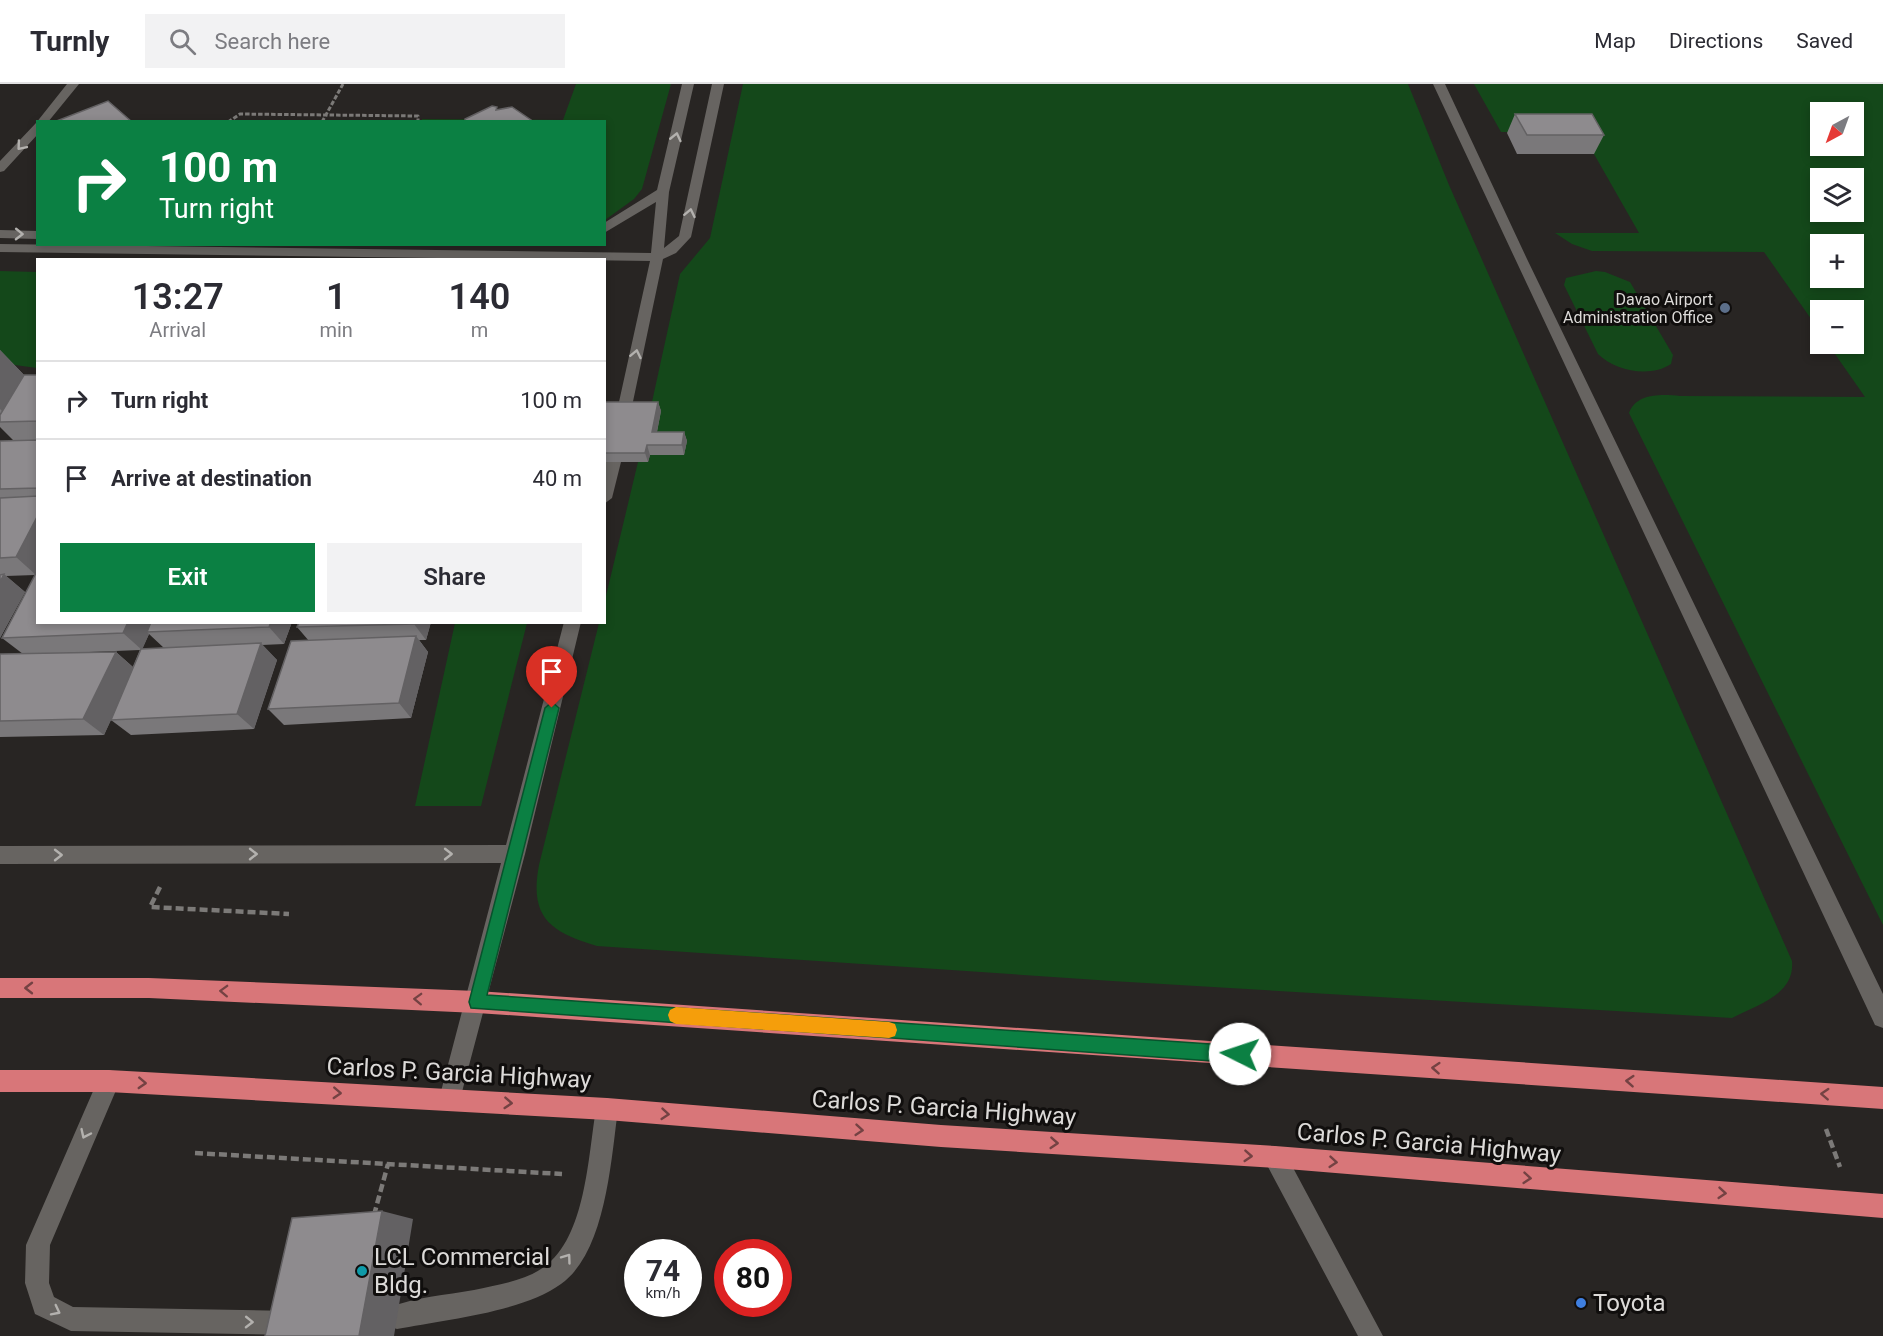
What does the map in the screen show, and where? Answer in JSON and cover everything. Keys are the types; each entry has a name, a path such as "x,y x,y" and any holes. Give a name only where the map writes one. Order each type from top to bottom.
{"highway":[{"path":"0,988 149,988 477,1002 1883,1098"},
{"name":"Carlos P. Garcia Highway","path":"0,1081 109,1081 607,1109 941,1136 1275,1157 1883,1206"}],"street":[{"path":"624,411 657,257 663,192 688,84"},
{"path":"0,248 657,257 671,250 685,237 718,84"},
{"path":"1439,84 1520,259 1883,1017"},
{"path":"43,120 70,87"},
{"path":"0,182 6,174 2,167 36,128"},
{"path":"606,228 663,192"},
{"path":"0,234 36,235"},
{"path":"606,490 613,462"},
{"path":"450,1099 477,1002 572,624"},
{"path":"0,855 515,854"},
{"path":"109,1081 38,1245 37,1283 45,1305 71,1319 308,1323"},
{"path":"397,1317 527,1288 553,1275 570,1258 584,1229 607,1109"},
{"path":"1275,1157 1371,1336"}],"path":[{"path":"323,120 343,84"},
{"path":"231,120 240,114 418,116 418,120"},
{"path":"175,854 150,907 289,914"},
{"path":"1813,1094 1854,1204"},
{"path":"195,1153 595,1176"},
{"path":"372,1222 388,1164"}],"green space":[{"path":"576,84 671,84 642,189 634,199 606,219 606,120 563,120"},
{"path":"743,84 1408,84 1449,185 1792,961 1788,982 1773,997 1732,1018 1112,981 597,946 555,928 541,910 537,898 539,865 599,624 606,624 606,596 638,462 648,462 650,455 684,454 655,441 650,411 680,274 710,238"},
{"path":"1474,84 1883,84 1883,925 1629,413 1632,406 1643,398 1658,395 1865,397 1835,354 1864,354 1864,300 1810,300 1810,317 1764,252 1592,251 1572,244 1555,233 1639,233 1582,133 1501,132"},
{"path":"422,119 563,120 422,120"},
{"path":"0,271 36,272 36,368 0,363"},
{"path":"1596,271 1605,272 1630,282 1673,355 1671,364 1653,371 1633,371 1614,365 1598,354 1564,285 1566,278"},
{"path":"455,624 527,624 481,806 415,806"}],"building":[{"path":"108,101 130,120 59,120"},
{"path":"492,106 497,107 496,110 512,107 531,120 465,120"},
{"path":"1515,114 1592,114 1604,135 1527,135"},
{"path":"24,375 36,375 36,421 0,422 0,415"},
{"path":"606,402 658,402 652,432 684,432 682,445 647,445 645,453 606,453"},
{"path":"36,440 36,488 0,489 0,441"},
{"path":"36,496 36,519 16,557 0,558 0,498"},
{"path":"36,573 36,624 127,624 123,633 2,638"},
{"path":"150,624 270,624 269,627 147,632"},
{"path":"298,624 414,624 297,627"},
{"path":"416,636 399,703 268,709 291,641"},
{"path":"261,643 237,714 111,720 141,649"},
{"path":"116,652 83,719 0,721 0,654"},
{"path":"382,1211 359,1336 265,1336 292,1218"}],"slow traffic":[{"path":"676,1015 889,1030"}],"place":[{"name":"Davao Airport Administration Office","path":"1725,308"},
{"name":"LCL Commercial Bldg.","path":"362,1271"},
{"name":"Toyota","path":"1581,1303"}],"route":[{"path":"552,708 477,1002 1240,1054"}]}
